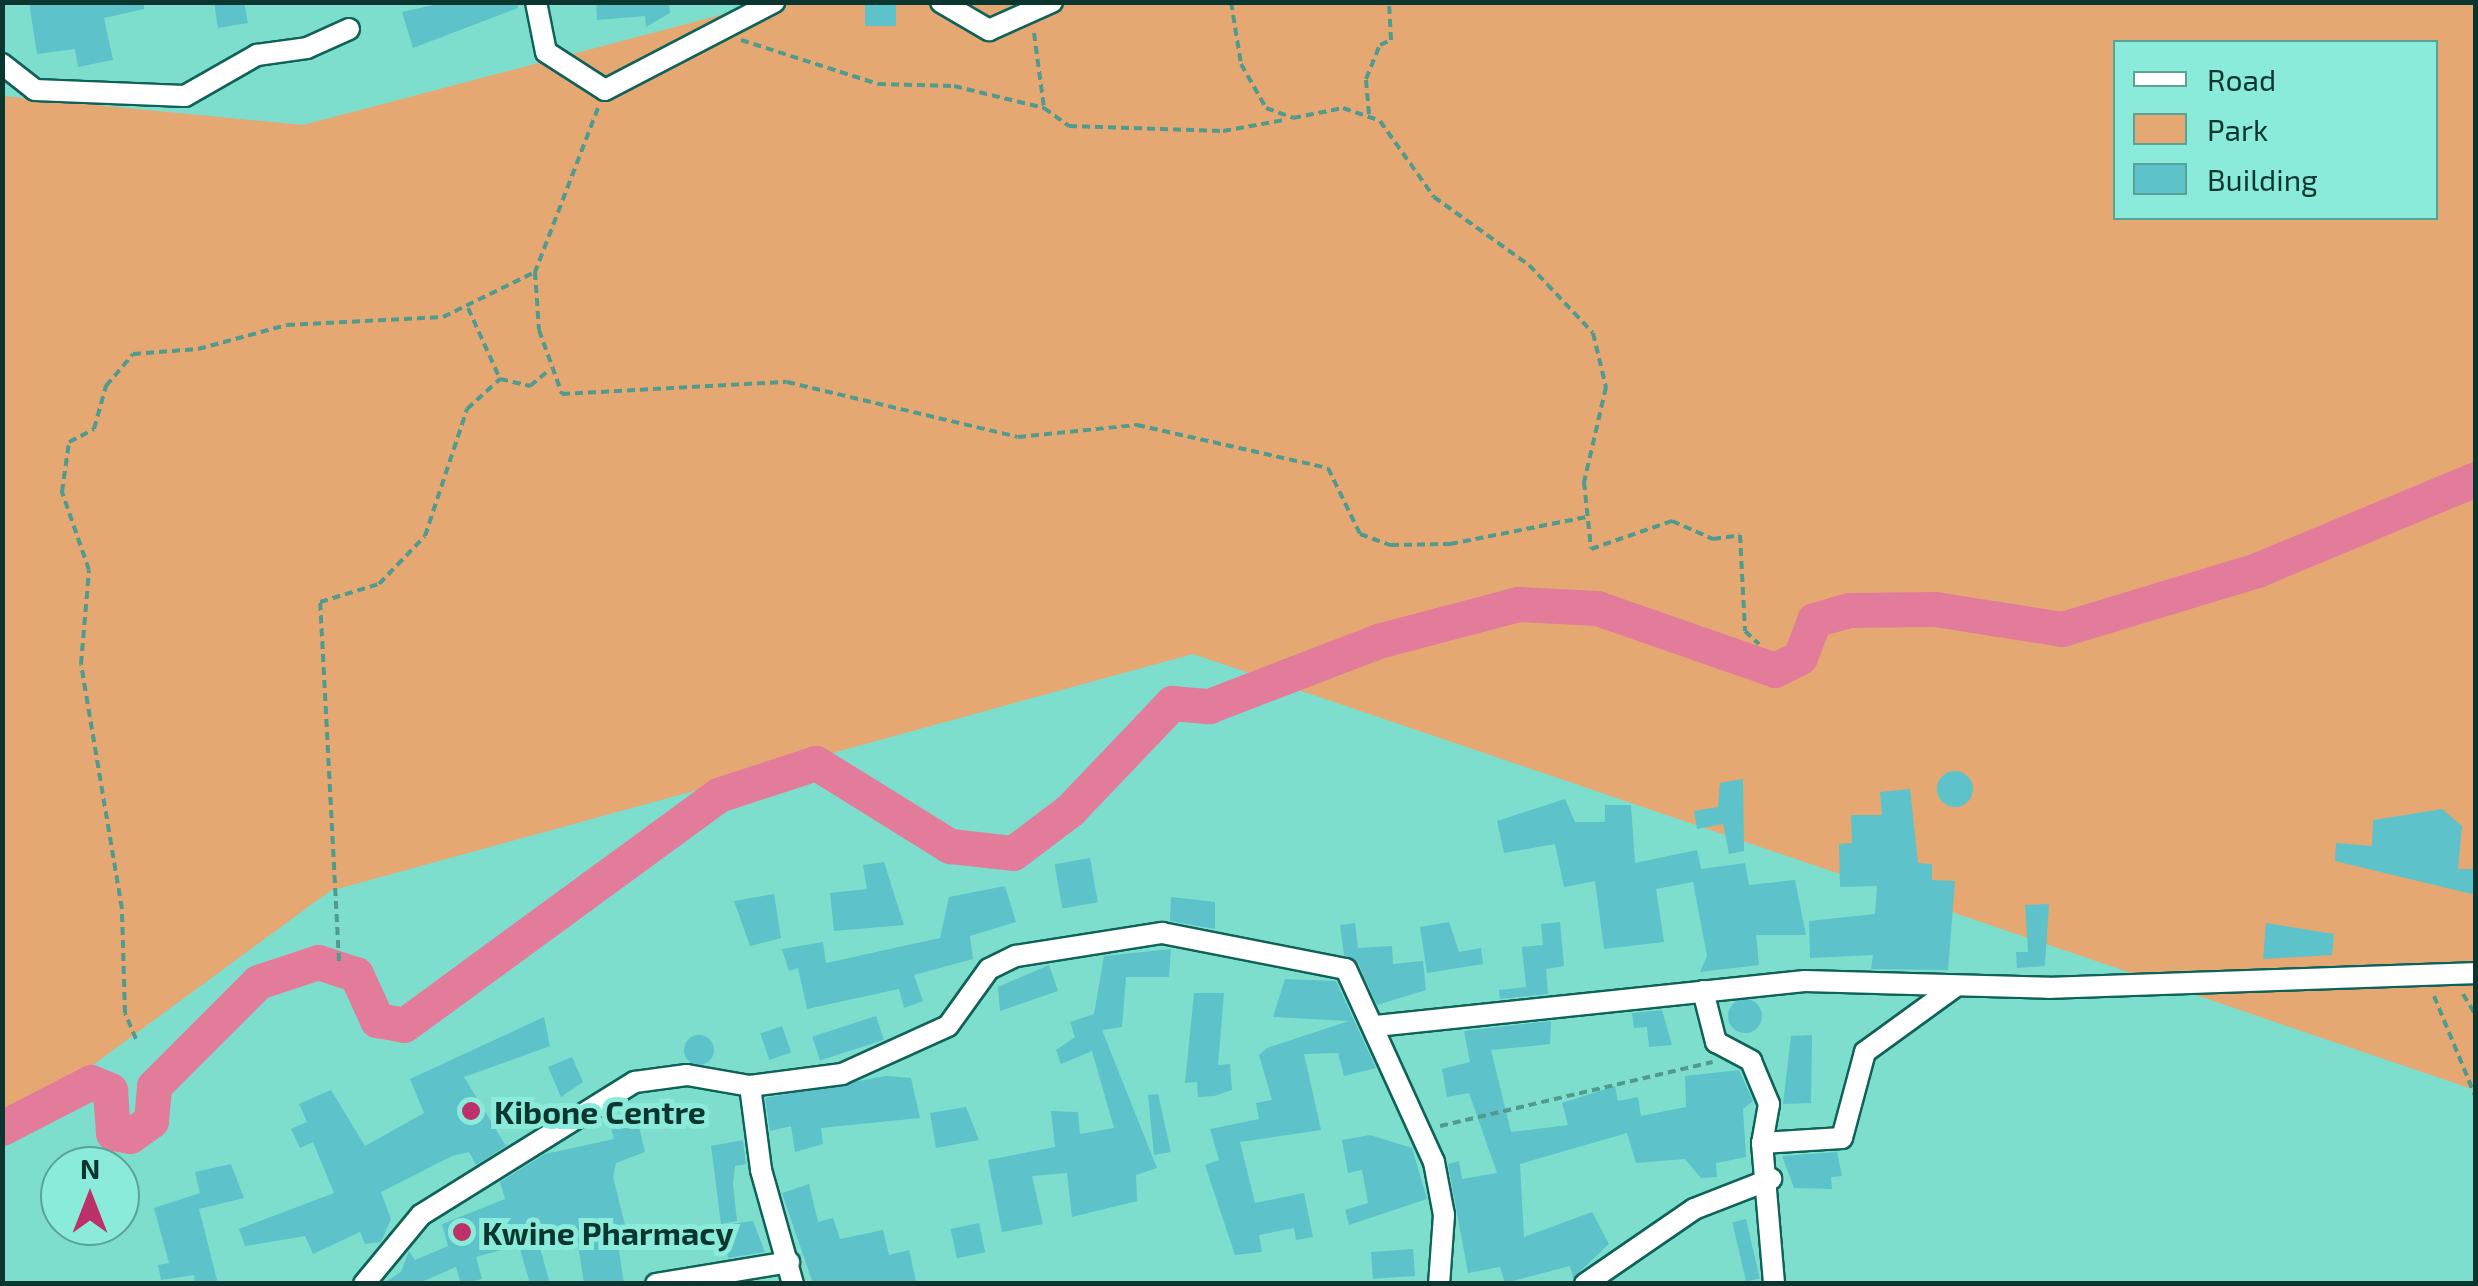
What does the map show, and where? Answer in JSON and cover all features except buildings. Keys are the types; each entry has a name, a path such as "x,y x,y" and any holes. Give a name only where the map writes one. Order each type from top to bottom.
{"street":[{"path":"536,2 539,37 606,90 774,2"},
{"path":"923,2 976,26 1033,18 1052,2"},
{"path":"940,2 976,26"},
{"path":"2,64 35,90 184,96 258,55 306,48 348,28"},
{"path":"364,1284 422,1215 635,1082 687,1075 750,1086 818,1080 914,1046 948,1026 989,969 1040,947 1113,934 1225,942 1346,969 1376,1026 1421,1131 1444,1215 1439,1284"},
{"path":"1376,1026 1805,981 1956,986 2476,973"},
{"path":"1762,1143 1842,1138 1865,1052 1956,986"},
{"path":"1702,992 1716,1042 1752,1061 1769,1104 1762,1143 1771,1179 1774,1284"},
{"path":"750,1086 761,1170 790,1262 793,1284"},
{"path":"1585,1284 1694,1208 1771,1179"},
{"path":"656,1284 790,1262"}],"path":[{"path":"1231,2 1246,77 1266,108 1288,118"},
{"path":"1389,2 1392,40 1380,45 1366,78 1369,114 1434,197 1528,265 1594,333 1606,387 1586,517 1593,550 1669,522 1713,539 1740,535 1745,631 1759,644"},
{"path":"1033,18 1044,108"},
{"path":"737,22 740,40 835,74 954,86 1044,108 1070,126 1110,132 1248,130 1334,108 1369,114"},
{"path":"606,90 535,272 549,370 568,396 786,382 1018,437 1152,428 1328,468 1360,534 1392,545 1450,544 1586,517"},
{"path":"136,1039 81,664 89,570 62,494 69,442 94,429 106,386 133,354 198,350 287,325 426,320 468,307 535,272"},
{"path":"468,307 500,379"},
{"path":"500,379 530,386 549,370"},
{"path":"339,961 320,602 379,584 425,536 468,410 500,379"},
{"path":"2426,976 2476,1098"},
{"path":"1421,1131 1716,1061"}],"green space":[{"path":"770,2 2475,3 2475,1090 1193,654 330,891 3,1131 3,96 303,125"}],"waterway":[{"path":"2,1128 91,1082 110,1090 113,1133 130,1136 151,1121 154,1086 258,982 318,962 356,974 377,1020 404,1025 718,795 816,763 950,846 1013,853 1070,810 1172,703 1209,706 1378,641 1518,604 1597,608 1775,670 1800,657 1814,620 1849,610 1935,609 2062,629 2257,570 2476,479"}],"place":[{"name":"Kibone Centre","path":"471,1111"},
{"name":"Kwine Pharmacy","path":"462,1232"}]}
